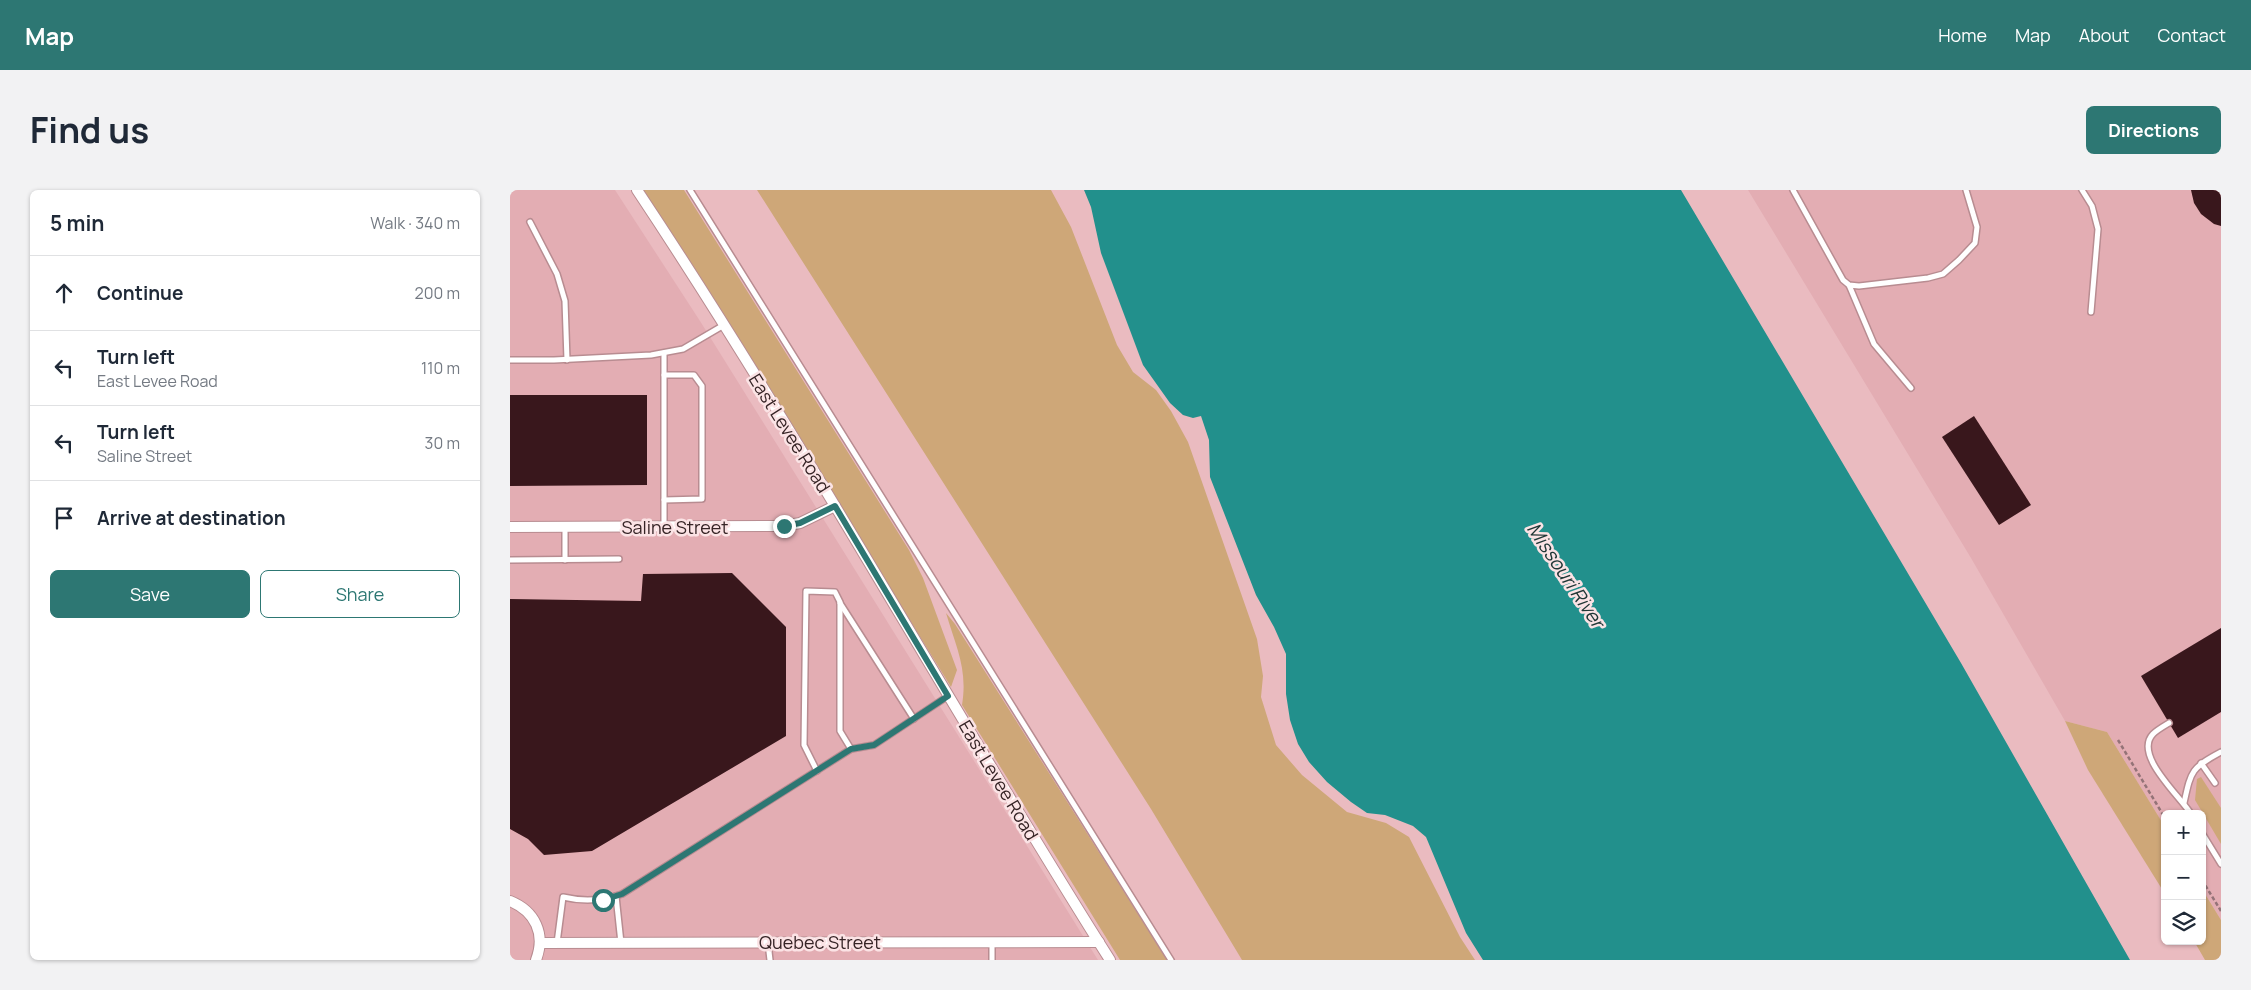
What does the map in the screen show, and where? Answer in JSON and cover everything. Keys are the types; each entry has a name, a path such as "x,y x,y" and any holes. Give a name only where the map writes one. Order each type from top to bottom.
{"street":[{"name":"East Levee Road","path":"638,190 724,325 835,506 948,696 1110,960"},
{"name":"Saline Street","path":"510,527 784,526 800,523 835,506"},
{"path":"510,901 526,910 540,932 541,943 536,960"},
{"name":"Quebec Street","path":"541,943 1099,942"}],"lane":[{"path":"690,190 1171,960"},
{"path":"1793,190 1838,273 1849,285 1874,344 1911,388"},
{"path":"1849,285 1912,282 1943,274 1974,243 1977,227 1966,190"},
{"path":"2082,190 2092,206 2098,229 2091,312"},
{"path":"530,222 557,274 565,301 567,360"},
{"path":"510,360 567,360 664,353 683,349 724,325"},
{"path":"664,353 664,526"},
{"path":"664,376 694,376 702,386 702,499 664,500"},
{"path":"564,527 565,560"},
{"path":"510,560 619,559"},
{"path":"817,771 804,745 806,591 835,592 914,719"},
{"path":"840,602 840,731 851,749"},
{"path":"557,943 563,897 578,900 603,900 616,896 851,749 874,745 948,696"},
{"path":"2169,723 2153,733 2149,740 2148,750 2151,762 2188,810"},
{"path":"2184,803 2190,775 2200,763 2221,752"},
{"path":"2200,763 2215,783"},
{"path":"2206,839 2221,863"},
{"path":"616,896 621,943"},
{"path":"992,942 992,960"},
{"path":"768,943 770,960"}],"path":[{"path":"2118,740 2161,811"},
{"path":"2206,887 2221,911"}],"shaded area":[{"path":"510,190 615,190 700,321 1098,960 510,960"},
{"path":"641,190 684,190 909,550 923,578 957,670 951,687 737,340"},
{"path":"757,190 1051,190 1071,227 1117,345 1133,372 1156,390 1171,411 1188,442 1257,639 1263,676 1261,697 1276,745 1302,775 1347,812 1386,823 1409,837 1460,937 1475,960 1242,960 1151,809"},
{"path":"1748,190 2221,190 2221,920 2206,896 2206,810 2161,810 2161,820 2107,732 2065,721 1971,558"},
{"path":"946,613 955,624 1167,960 1120,960 962,705 962,669"},
{"path":"2065,721 2107,732 2161,820 2161,888 2088,770"},
{"path":"2201,777 2221,808 2221,844 2206,819 2206,810 2201,810 2195,800 2197,779"},
{"path":"2206,896 2221,920 2221,960 2205,960 2196,945 2206,945"}],"water":[{"name":"Missouri River","path":"1084,190 1681,190 1961,663 2130,960 1483,960 1466,933 1426,837 1413,826 1385,815 1367,813 1351,802 1327,782 1309,762 1298,744 1290,720 1286,694 1286,654 1274,627 1256,595 1210,477 1209,440 1201,416 1193,418 1183,415 1170,403 1143,365 1101,253 1091,207"}],"building":[{"path":"2191,190 2221,190 2221,226 2214,224 2201,214 2194,203"},
{"path":"510,395 647,395 647,485 510,486"},
{"path":"1974,416 2031,505 1999,525 1942,437"},
{"path":"732,573 786,627 786,736 592,851 544,855 528,839 510,829 510,599 641,601 643,574"},
{"path":"2221,628 2221,712 2178,738 2141,676"}],"route":[{"path":"603,900 622,894 851,749 874,745 948,696 835,506 800,523 784,526"}]}
